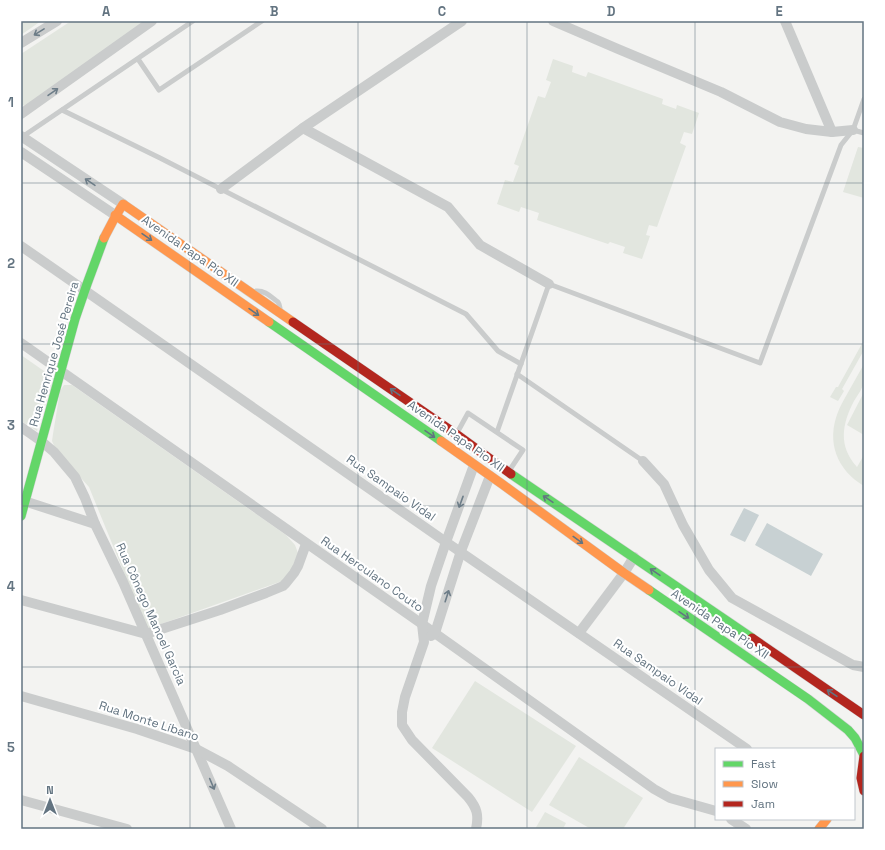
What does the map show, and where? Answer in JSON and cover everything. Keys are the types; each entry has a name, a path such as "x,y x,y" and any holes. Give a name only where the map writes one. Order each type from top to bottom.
{"street":[{"path":"21,43 56,21"},
{"path":"21,114 152,21"},
{"path":"221,189 303,128 462,21"},
{"path":"553,21 721,92 780,122 806,129 832,132 853,130"},
{"path":"785,21 832,132"},
{"path":"303,128 448,207 480,245 549,284"},
{"name":"Avenida Papa Pio XII","path":"22,136 864,715"},
{"name":"Avenida Papa Pio XII","path":"21,152 115,215 449,447 624,573 808,699 848,730 855,738 864,755"},
{"name":"Rua Henrique José Pereira","path":"21,516 23,501 84,290 101,244 115,215 123,204"},
{"name":"Rua Sampaio Vidal","path":"21,246 446,542 746,748"},
{"path":"218,287 226,276"},
{"name":"Rua Herculano Couto","path":"21,344 422,624 654,789 670,798 715,811"},
{"path":"337,370 346,358"},
{"name":"Rua Cônego Manoel Garcia","path":"21,427 54,452 75,477 86,498 95,524 146,634 231,829"},
{"path":"643,461 664,484 682,525 709,570 732,598 853,665 864,667"},
{"path":"474,465 431,586 422,624 424,642 405,697 402,712 402,725 412,740 474,804 477,817 476,829"},
{"path":"424,642 435,634 461,551 490,476"},
{"path":"23,501 95,524"},
{"path":"21,600 146,634 213,612 283,586 298,566 306,544"},
{"path":"579,633 624,573 634,557"},
{"name":"Rua Monte Líbano","path":"21,696 196,749 228,766 322,829"},
{"path":"864,755 861,778 864,791"},
{"path":"855,786 861,778"},
{"path":"21,800 127,829"},
{"path":"732,820 746,829"},
{"path":"819,829 826,820"}],"lane":[{"path":"22,136 193,21"},
{"path":"138,59 159,90 262,21"},
{"path":"497,432 549,284 760,363 841,145 853,130 864,99"},
{"path":"62,110 160,158 466,314 498,351 521,364"},
{"path":"853,130 864,133"},
{"path":"517,374 643,461"},
{"path":"449,447 468,413 523,450 502,484"}],"shaded area":[{"path":"21,21 41,21 21,35"},
{"path":"71,21 146,21 25,106 21,105 21,54"},
{"path":"553,59 573,66 572,72 586,77 588,72 663,99 662,104 676,109 677,105 699,113 692,134 684,132 680,143 686,146 657,227 649,225 646,235 650,236 642,259 623,253 625,247 610,242 608,244 537,220 539,213 521,207 519,212 497,204 505,180 513,182 519,166 514,164 538,96 545,98 551,82 546,80"},
{"path":"858,147 864,148 864,198 843,192"},
{"path":"864,340 864,350 842,389 844,391 838,401 830,397 836,387 838,387"},
{"path":"21,355 54,378 37,431 21,421"},
{"path":"864,364 863,384 847,418 844,435 847,451 857,467 864,455 864,486 847,472 841,463 836,454 833,434 839,410"},
{"path":"64,385 72,385 286,535 295,545 298,553 288,579 147,629 89,487 56,450 52,441 60,391"},
{"path":"864,392 864,435 847,425"},
{"path":"744,508 759,515 745,542 730,535"},
{"path":"767,523 823,554 811,576 755,545"},
{"path":"475,681 576,746 532,812 432,748"},
{"path":"579,757 643,798 623,829 591,829 549,805"},
{"path":"545,812 566,823 563,829 535,829"}],"traffic: fast":[{"path":"21,516 75,319 104,238"},
{"path":"269,322 441,441"},
{"path":"511,474 752,638"},
{"path":"649,590 808,699 848,730 855,738 864,755"}],"traffic: slow":[{"path":"104,238 123,204 293,322"},
{"path":"115,215 269,322"},
{"path":"441,441 649,590"},
{"path":"819,829 826,820"}],"traffic: jam":[{"path":"293,322 456,434 511,474"},
{"path":"752,638 864,715"},
{"path":"864,756 861,778 864,791"}]}
